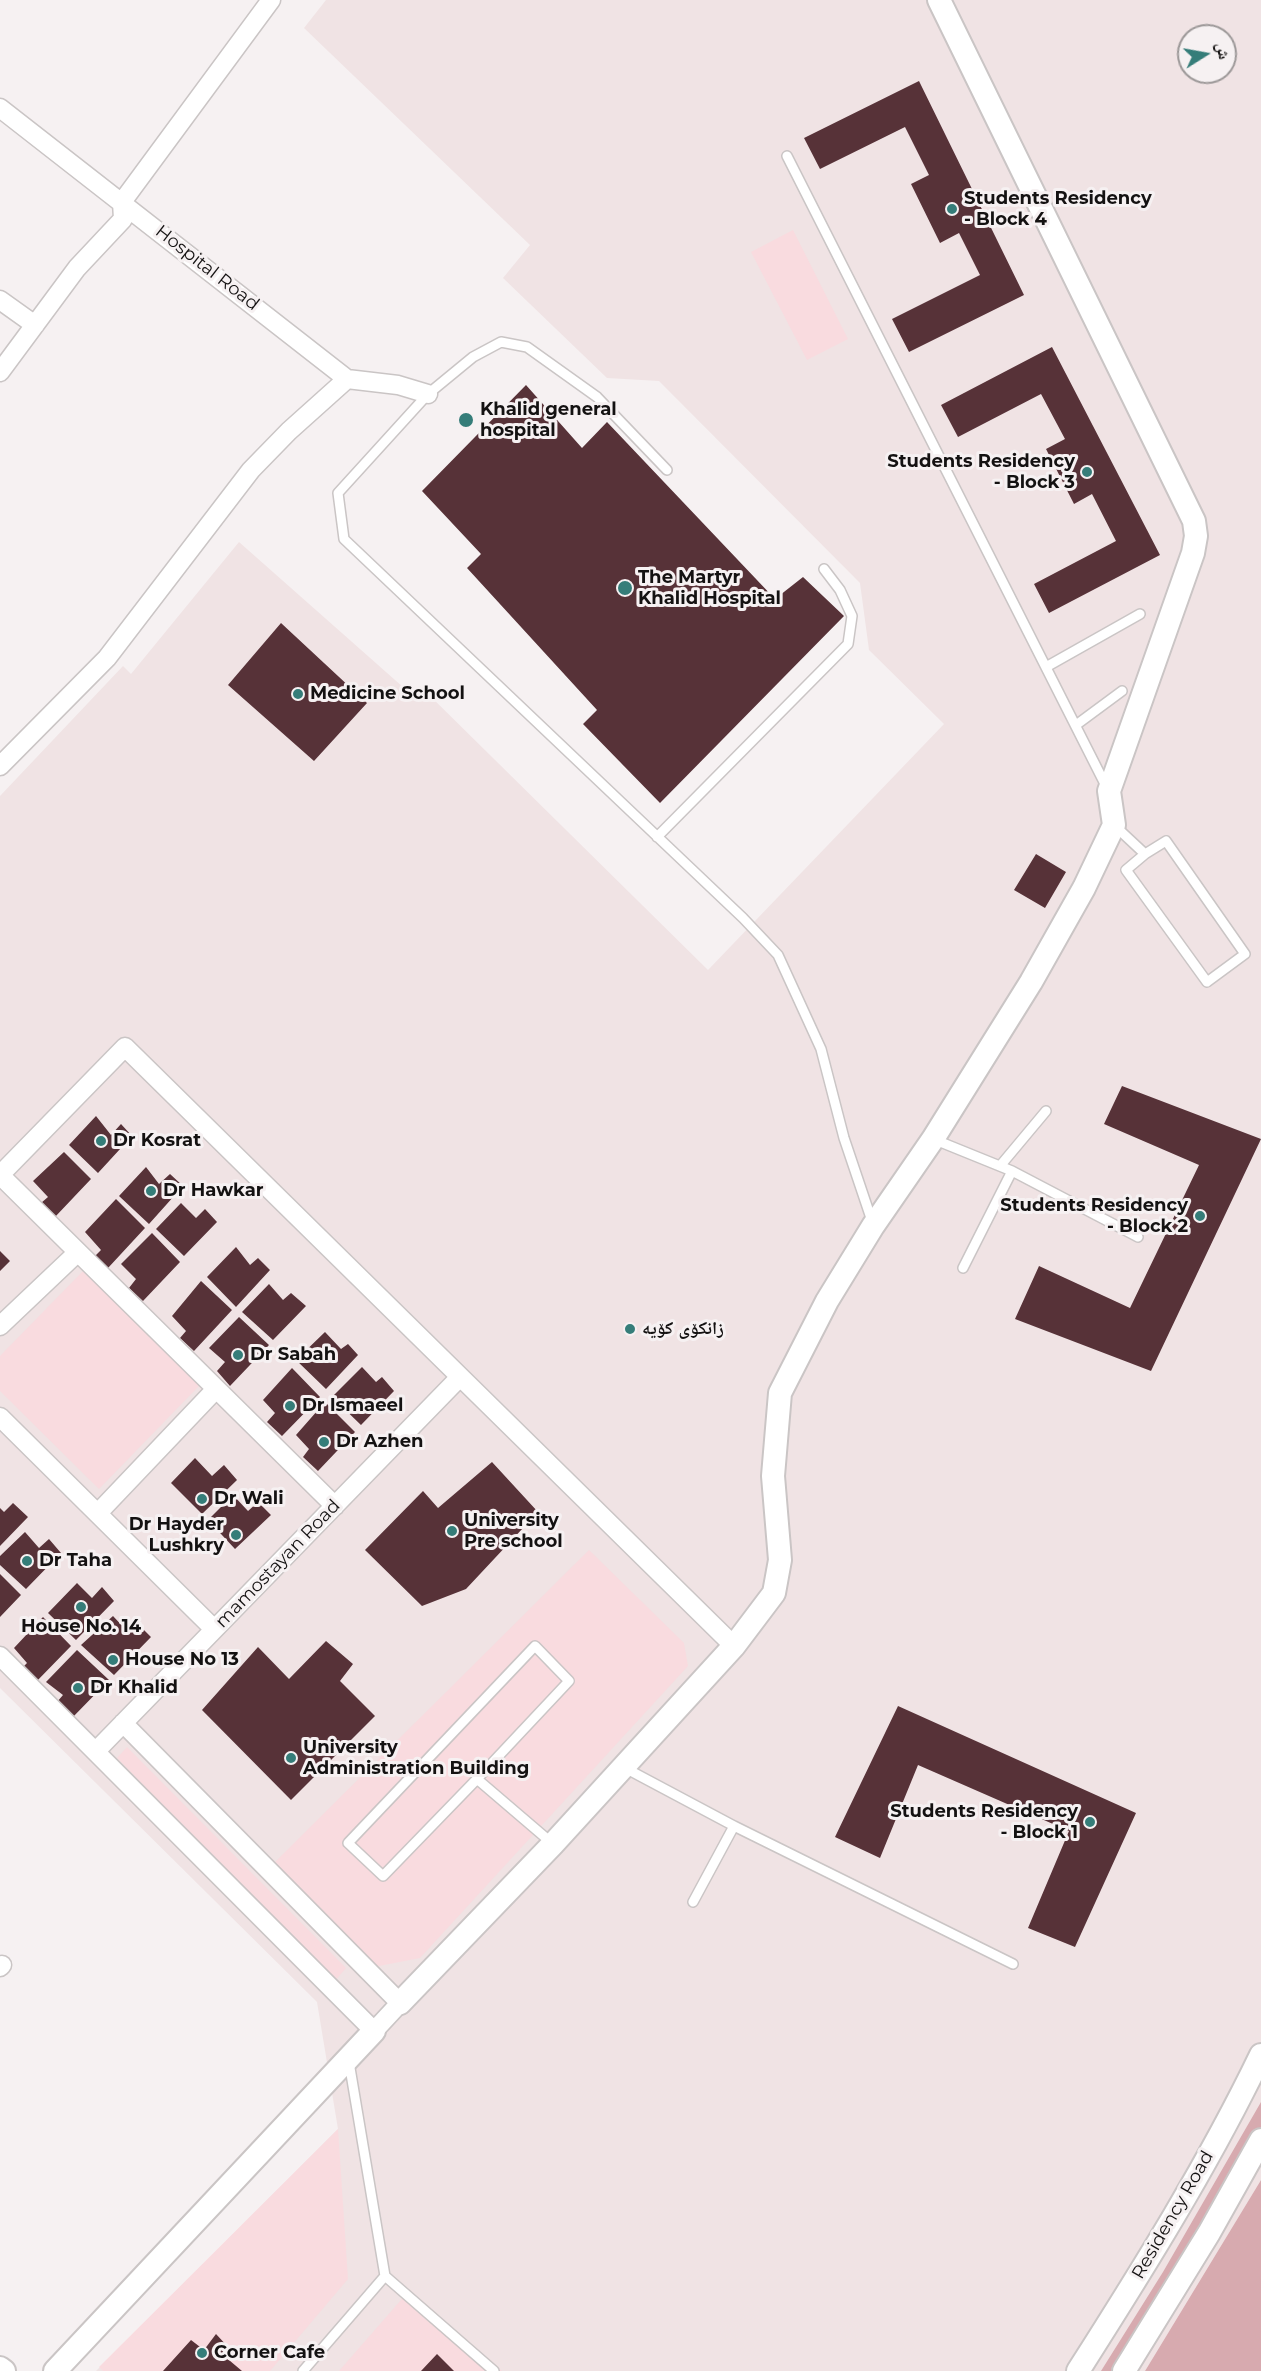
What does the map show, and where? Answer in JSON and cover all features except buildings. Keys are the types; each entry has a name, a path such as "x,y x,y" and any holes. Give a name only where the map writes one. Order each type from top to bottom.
{"street":[{"path":"0,372 91,250 123,219 122,202 271,0"},
{"path":"55,2371 400,2002 553,1844 734,1646 774,1593 780,1560 773,1476 780,1393 827,1301 873,1226 933,1139 1031,982 1084,888 1114,825 1109,791 1193,553 1196,536 1194,521 939,0"},
{"name":"Hospital Road","path":"0,108 347,379"},
{"path":"0,300 35,325"},
{"path":"0,766 107,658 251,470 289,431 347,379 398,385 428,394"},
{"path":"335,1506 0,1175 125,1047 734,1646"},
{"path":"0,1326 78,1252"},
{"name":"mamostayan Road","path":"96,1751 460,1377"},
{"path":"98,1513 216,1389"},
{"path":"0,1417 214,1629"},
{"path":"0,1656 374,2031"},
{"path":"123,1723 400,2002"},
{"name":"Residency Road","path":"1078,2371 1148,2260 1237,2105 1261,2055"},
{"path":"1124,2371 1209,2233 1261,2140"},
{"path":"0,2368 4,2371"}],"lane":[{"path":"787,156 1109,791"},
{"path":"667,470 597,397 527,347 501,342 473,357 428,394 338,493 344,539 743,918 778,955 821,1048 844,1138 873,1226"},
{"path":"657,837 848,644 852,616 840,590 824,569"},
{"path":"1046,667 1140,614"},
{"path":"1076,725 1122,691"},
{"path":"1114,825 1145,854"},
{"path":"1166,841 1245,954 1207,982 1126,870 1145,854 1166,841"},
{"path":"1000,1166 1046,1110"},
{"path":"933,1139 1012,1171 1138,1237"},
{"path":"963,1268 1012,1171"},
{"path":"535,1646 569,1681 477,1779 383,1876 348,1843 535,1646"},
{"path":"623,1767 734,1826 1013,1964"},
{"path":"477,1779 553,1844"},
{"path":"693,1902 734,1826"},
{"path":"348,2058 385,2276 494,2371"},
{"path":"303,2371 385,2276"}],"shaded area":[{"name":"زانکۆی کۆیە","path":"326,0 1261,0 1261,2180 1145,2371 96,2371 338,2129 317,2002 0,1688 0,796 123,666 131,674 239,542 412,695 420,686 708,970 944,724 869,650 860,583 659,381 607,378 503,278 530,245 304,28"},
{"path":"793,230 848,339 807,360 751,252"},
{"path":"84,1270 199,1386 99,1489 0,1391 0,1356"},
{"path":"589,1550 684,1643 688,1666 420,1958 374,1967 272,1865"},
{"path":"127,1747 346,1968 334,1982 117,1758"},
{"path":"1261,2102 1261,2133 1116,2371 1101,2371 1163,2272"},
{"path":"338,2129 348,2279 270,2371 103,2371 99,2367"},
{"path":"1261,2180 1261,2371 1145,2371"},
{"path":"408,2292 502,2371 339,2371"}],"place":[{"name":"Students Residency - Block 4","path":"952,209"},
{"name":"Khalid general hospital","path":"466,420"},
{"name":"Students Residency - Block 3","path":"1087,472"},
{"name":"The Martyr Khalid Hospital","path":"625,588"},
{"name":"Medicine School","path":"298,694"},
{"name":"Dr Kosrat","path":"101,1141"},
{"name":"Dr Hawkar","path":"151,1191"},
{"name":"Students Residency - Block 2","path":"1200,1216"},
{"name":"زانکۆی کۆیە","path":"630,1329"},
{"name":"Dr Sabah","path":"238,1355"},
{"name":"Dr Ismaeel","path":"290,1406"},
{"name":"Dr Azhen","path":"324,1442"},
{"name":"Dr Wali","path":"202,1499"},
{"name":"University Pre school","path":"452,1531"},
{"name":"Dr Hayder Lushkry","path":"236,1535"},
{"name":"Dr Taha","path":"27,1561"},
{"name":"House No. 14","path":"81,1607"},
{"name":"House No 13","path":"113,1660"},
{"name":"Dr Khalid","path":"78,1688"},
{"name":"University Administration Building","path":"291,1758"},
{"name":"Students Residency - Block 1","path":"1090,1822"},
{"name":"Corner Cafe","path":"202,2353"}]}
